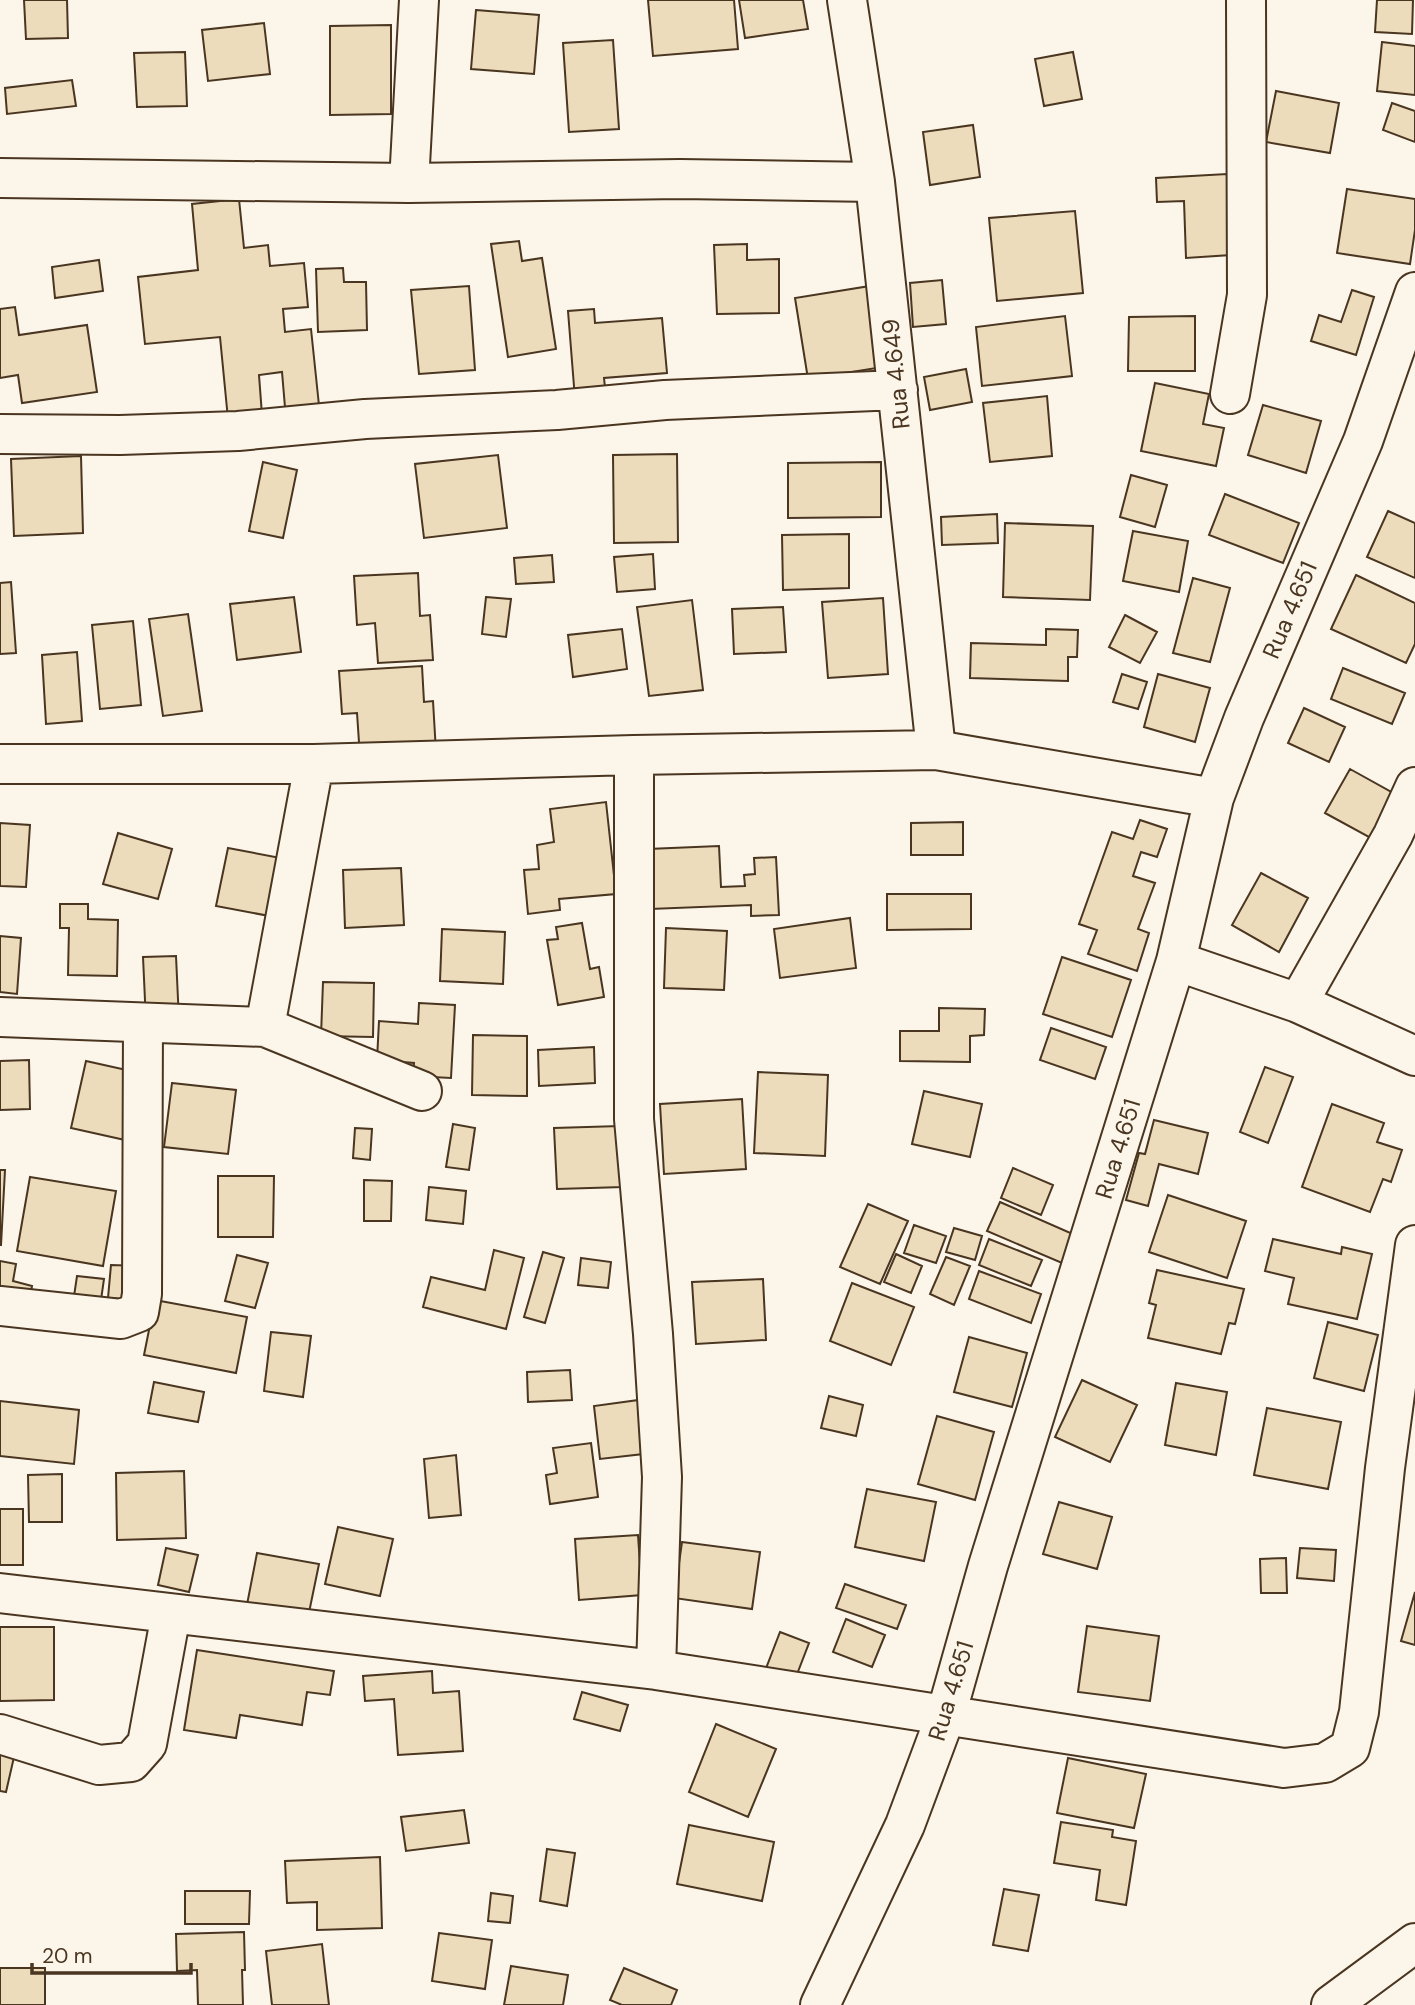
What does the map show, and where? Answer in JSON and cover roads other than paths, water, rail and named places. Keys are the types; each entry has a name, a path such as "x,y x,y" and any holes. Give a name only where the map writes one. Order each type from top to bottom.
{"street":[{"path":"409,183 419,0"},
{"name":"Rua 4.649","path":"847,0 875,182 936,750"},
{"path":"1230,394 1247,295 1246,0"},
{"path":"0,178 409,183 680,179 875,182"},
{"name":"Rua 4.651","path":"820,2005 905,1825 946,1715 988,1566 1176,961 1214,798 1244,718 1363,441 1415,292"},
{"path":"0,434 120,435 238,431 365,419 557,410 665,400 898,390"},
{"path":"0,764 314,764 936,750 1214,798"},
{"path":"634,755 634,1119 653,1334 662,1477 656,1670"},
{"path":"265,1027 314,764"},
{"path":"1298,1003 1393,835 1415,787"},
{"path":"1176,961 1298,1003 1415,1056"},
{"path":"0,1017 265,1027 422,1091"},
{"path":"0,1306 121,1319 139,1312 142,1294 143,1023"},
{"path":"0,1593 656,1670 1284,1768 1325,1763 1350,1748 1359,1712 1385,1468 1415,1245"},
{"path":"0,1734 99,1765 131,1762 147,1744 171,1614"},
{"path":"1331,2005 1415,1943"}]}
